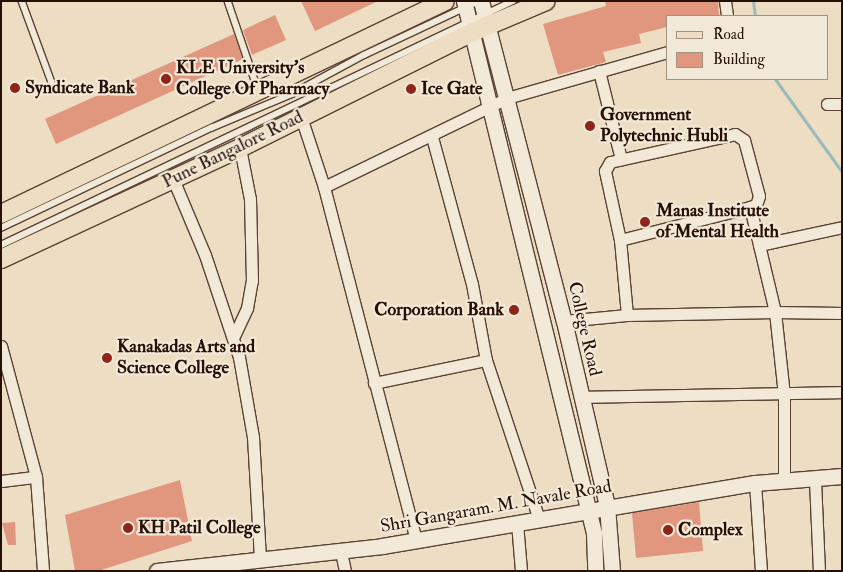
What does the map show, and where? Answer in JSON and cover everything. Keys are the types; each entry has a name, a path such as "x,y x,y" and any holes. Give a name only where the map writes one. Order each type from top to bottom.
{"main road":[{"path":"1,214 258,89 445,1"},
{"name":"Pune Bangalore Road","path":"1,259 240,148 301,117 476,13 546,1"},
{"path":"476,13 490,107 594,532 595,571"},
{"name":"College Road","path":"476,13 507,98 564,321 607,506 612,571"},
{"name":"Shri Gangaram. M. Navale Road","path":"157,571 260,557 340,552 607,506 755,483 815,480 842,476"}],"street":[{"path":"725,1 727,15"},
{"path":"324,187 507,98 666,52"},
{"path":"598,71 621,160"},
{"path":"827,104 842,104"},
{"path":"301,117 324,187 416,540"},
{"path":"620,240 756,205 759,196 744,140 735,134 610,162 606,171 620,240 627,315"},
{"path":"432,136 472,284 486,360 539,519"},
{"path":"234,336 247,308 252,281 250,199 240,148"},
{"path":"173,179 234,336 253,437 260,557"},
{"path":"750,206 775,312 784,395 784,482"},
{"path":"759,245 842,227"},
{"path":"564,321 627,315 775,312 842,313"},
{"path":"1,346 36,478 42,571"},
{"path":"374,383 486,360"},
{"path":"581,397 784,395 842,392"},
{"path":"1,481 36,478"},
{"path":"815,480 819,571"},
{"path":"755,483 761,571"},
{"path":"517,523 520,571"},
{"path":"340,552 345,571"}],"lane":[{"path":"22,1 54,88"},
{"path":"228,1 258,89"},
{"path":"1,228 211,128 292,94 364,55 513,1"},
{"path":"1,245 476,13"}],"building":[{"path":"301,1 378,1 315,31"},
{"path":"605,1 718,1 719,15 666,15 666,27 639,34 641,43 603,52 606,62 558,75 543,24 606,6"},
{"path":"275,15 286,40 252,55 243,30"},
{"name":"KLE University's College Of Pharmacy","path":"234,34 243,59 56,144 45,119"},
{"name":"KH Patil College","path":"180,480 192,541 98,571 75,571 65,515"},
{"name":"Complex","path":"699,502 703,551 636,558 632,513"},
{"path":"15,522 16,545 8,545 2,523"}],"waterway":[{"path":"753,1 755,15"},
{"path":"776,80 842,172"}],"place":[{"name":"KLE University's College Of Pharmacy","path":"166,79"},
{"name":"Syndicate Bank","path":"15,88"},
{"name":"Ice Gate","path":"411,89"},
{"name":"Government Polytechnic Hubli","path":"590,126"},
{"name":"Manas Institute of Mental Health","path":"645,222"},
{"name":"Corporation Bank","path":"514,310"},
{"name":"Kanakadas Arts and Science College","path":"107,358"},
{"name":"KH Patil College","path":"128,528"},
{"name":"Complex","path":"668,530"}]}
